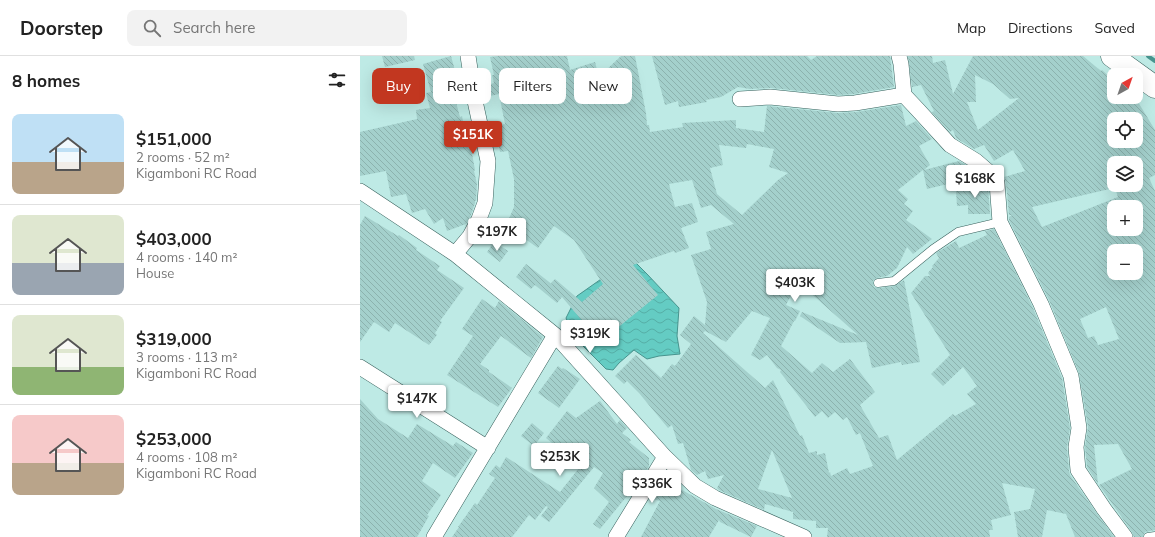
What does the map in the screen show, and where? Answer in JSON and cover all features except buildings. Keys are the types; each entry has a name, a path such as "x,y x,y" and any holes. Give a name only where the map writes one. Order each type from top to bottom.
{"main road":[{"path":"1112,56 1155,87"}],"street":[{"path":"455,254 470,236 485,203 486,196 488,161 475,101 468,56"},
{"path":"899,56 904,95 950,145 976,161 991,174 997,183 1000,222 1041,304 1071,376 1079,428 1076,447 1078,470 1125,537"},
{"path":"740,99 770,97 838,104 855,103 904,95"},
{"path":"360,191 455,254 555,335 665,457 695,486 715,498 804,537"},
{"path":"434,537 555,335"},
{"path":"360,367 488,448"},
{"path":"616,537 665,457"}],"lane":[{"path":"878,283 894,281 933,249 958,232 1000,222"},
{"path":"1148,537 1155,536"}],"water":[{"path":"631,258 679,308 677,336 680,354 647,359 634,350 613,370 606,369 574,337 566,318 577,296"}],"waterway":[{"path":"1148,56 1155,61"}]}
